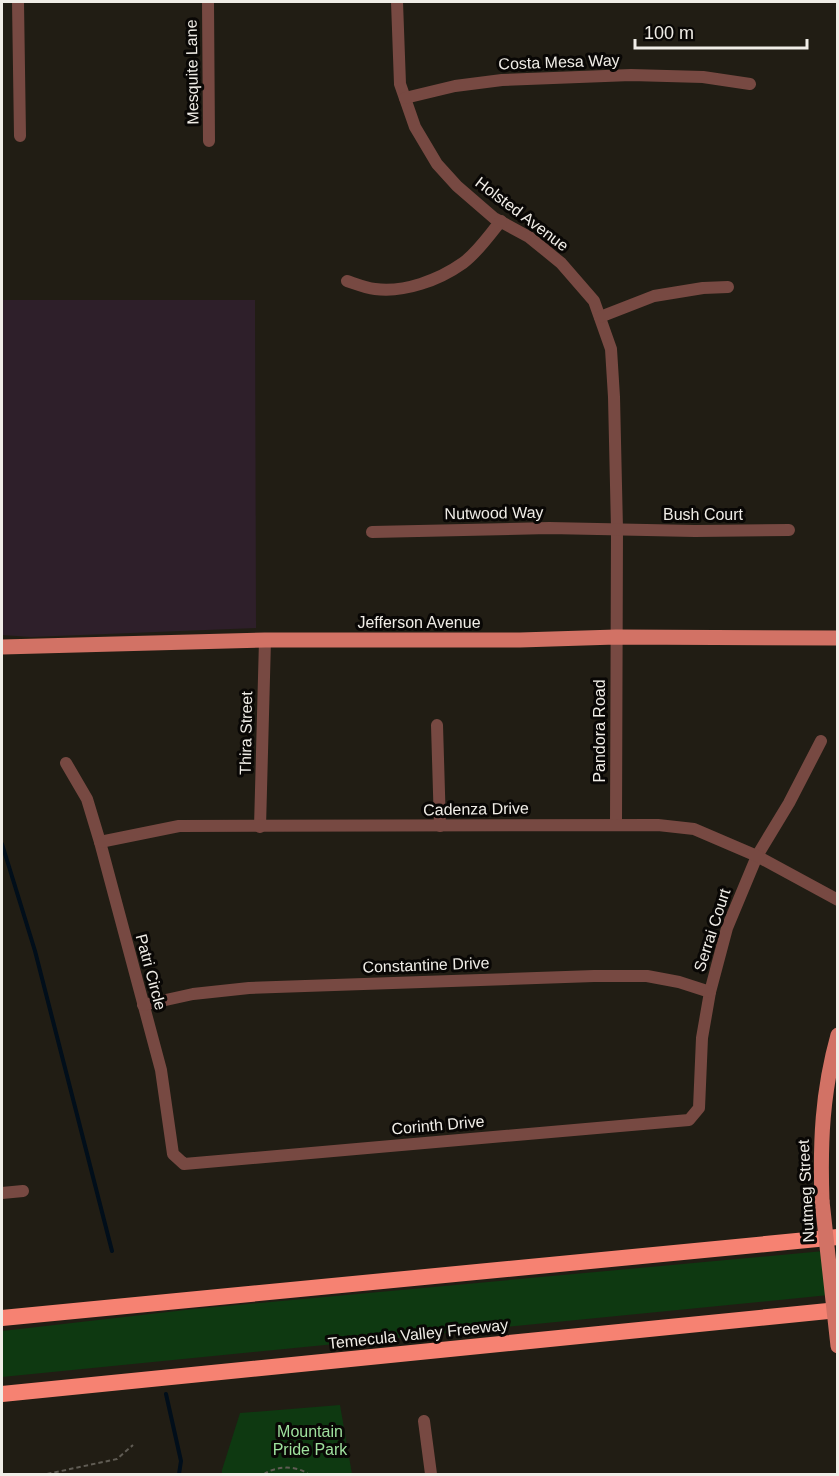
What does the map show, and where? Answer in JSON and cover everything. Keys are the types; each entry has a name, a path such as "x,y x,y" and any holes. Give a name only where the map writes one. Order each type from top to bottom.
{"highway":[{"path":"2,1318 837,1236"},
{"name":"Temecula Valley Freeway","path":"2,1394 837,1310"}],"main road":[{"name":"Jefferson Avenue","path":"2,647 265,640 837,638"},
{"name":"Nutmeg Street","path":"837,1035 828,1068 820,1143 822,1201 837,1346"}],"street":[{"path":"18,2 20,136"},
{"name":"Mesquite Lane","path":"208,2 209,141"},
{"name":"Holsted Avenue","path":"397,2 400,84 416,127 436,164 457,186 501,222 529,237 561,262 594,301 600,316 611,349 614,397 617,529 616,637"},
{"name":"Costa Mesa Way","path":"405,98 455,86 502,80 631,75 693,76 750,84"},
{"path":"347,281 375,289 405,288 438,276 463,263 501,222"},
{"path":"600,316 654,296 703,288 728,287"},
{"name":"Bush Court","path":"617,529 789,530"},
{"name":"Nutwood Way","path":"372,532 617,529"},
{"name":"Pandora Road","path":"616,637 616,824"},
{"name":"Thira Street","path":"260,827 265,640"},
{"path":"437,725 440,826"},
{"name":"Serrai Court","path":"665,1121 689,1120 699,1108 702,1038 710,992 727,928 757,856 789,803 821,741"},
{"name":"Patri Circle","path":"66,763 87,800 100,842 161,1070 173,1154 184,1164 213,1162"},
{"name":"Cadenza Drive","path":"100,842 179,826 658,825 694,829 757,856 837,900"},
{"name":"Constantine Drive","path":"142,1005 193,994 249,988 594,976 647,976 679,982 710,992"},
{"name":"Corinth Drive","path":"213,1162 665,1121"},
{"path":"2,1193 23,1191"},
{"path":"424,1421 431,1474"}],"path":[{"path":"47,1474 117,1459 133,1445"},
{"path":"264,1474 289,1467 308,1474"}],"shaded area":[{"path":"2,300 255,300 256,628 31,637 2,635"}],"green space":[{"path":"824,1251 829,1295 2,1377 2,1331 194,1309"},
{"name":"Mountain Pride Park","path":"340,1405 352,1474 222,1474 240,1413"}],"waterway":[{"path":"2,844 35,951 112,1251"},
{"path":"166,1394 181,1461 179,1474"}]}
